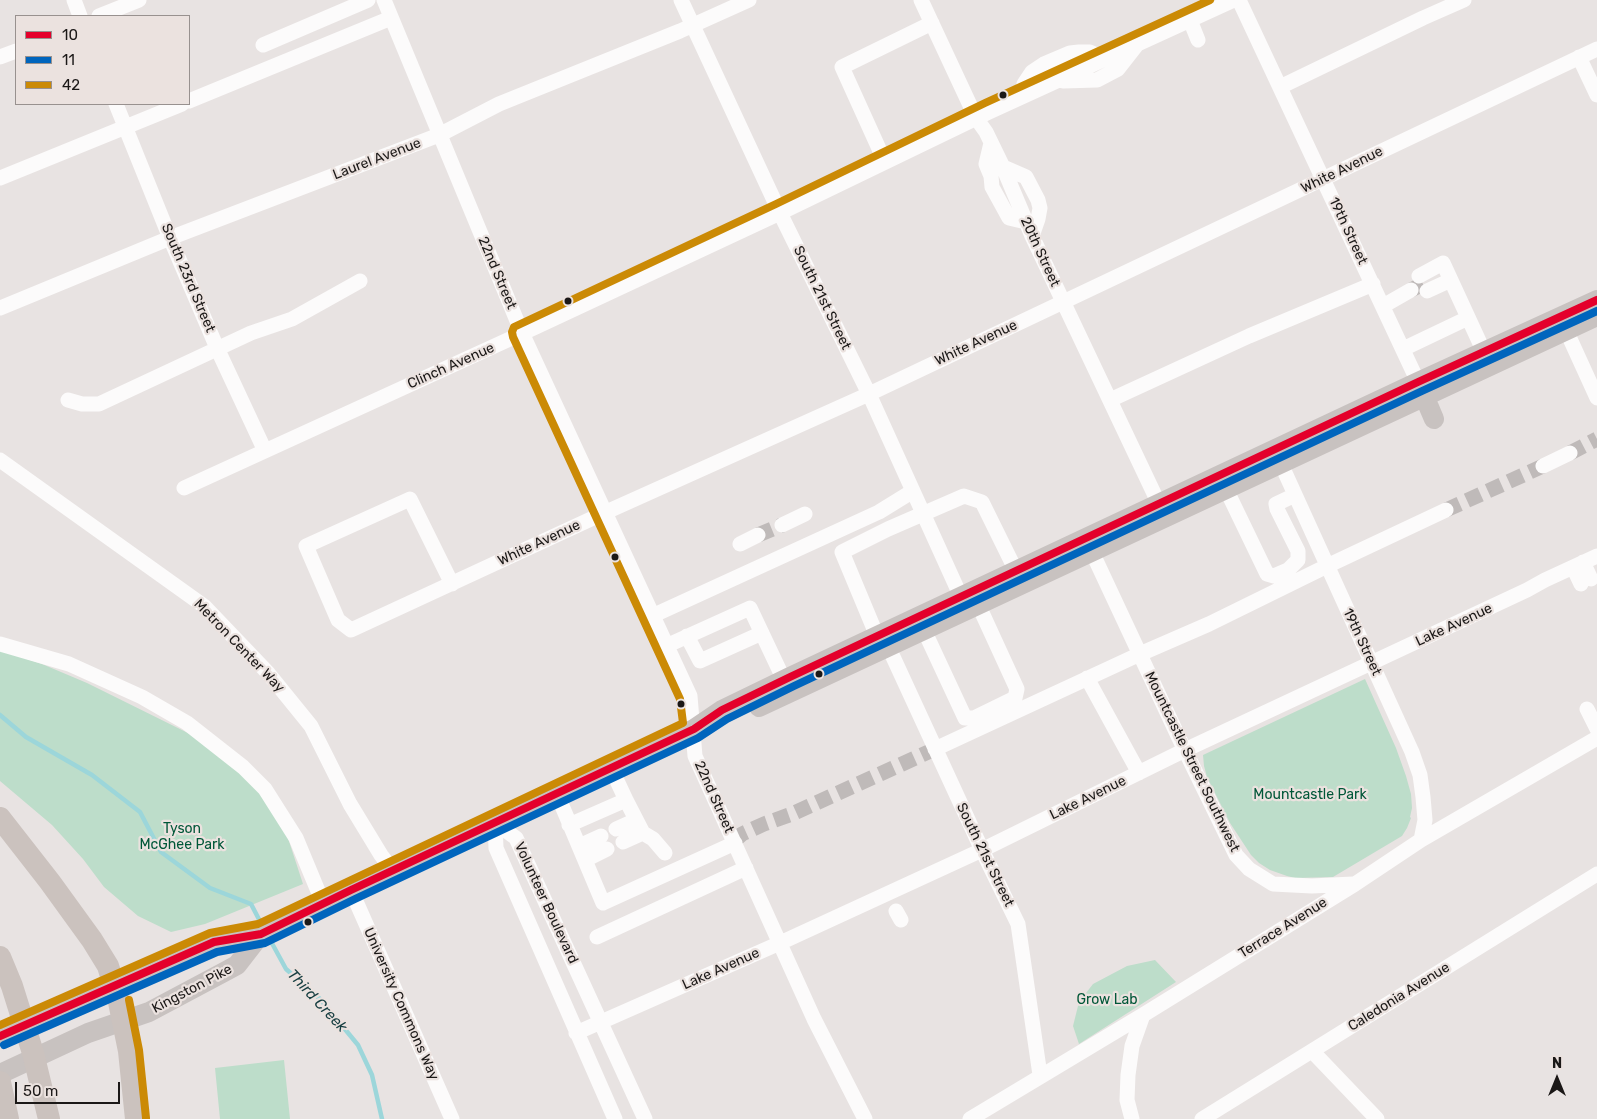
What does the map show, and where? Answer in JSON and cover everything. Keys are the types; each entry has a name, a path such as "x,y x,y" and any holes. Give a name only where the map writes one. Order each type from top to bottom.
{"highway":[{"path":"0,818 50,882 92,940 108,966 123,1021 136,1119"},
{"path":"0,957 12,986 48,1110"},
{"path":"0,1082 8,1119"}],"main road":[{"path":"1421,389 1484,352 1597,300"},
{"path":"694,729 727,722 883,641 924,630 968,604 1016,571 1162,510 1421,389 1597,316"},
{"path":"1421,389 1434,419"},
{"path":"694,729 722,710 784,680 883,641 1092,552 1162,510 1226,489 1278,457"},
{"name":"Kingston Pike","path":"0,1036 214,942 261,934 694,729"},
{"name":"Kingston Pike","path":"0,1074 88,1033 149,1012 226,971 237,965 261,934"}],"street":[{"path":"74,0 80,15"},
{"path":"102,15 139,0"},
{"path":"262,45 368,0"},
{"name":"22nd Street","path":"384,0 522,333 690,696 695,756 814,1019 865,1119"},
{"name":"South 21st Street","path":"682,0 780,213 869,394 923,514 968,604 1017,689 1015,698 974,718 965,718 924,630"},
{"name":"Laurel Avenue","path":"0,308 170,238 439,135 499,104 693,25 749,0"},
{"name":"20th Street","path":"921,0 976,118 992,143 1029,229 1162,510"},
{"name":"Clinch Avenue","path":"184,488 522,333 780,213 976,118 1234,0"},
{"name":"19th Street","path":"1239,0 1373,284 1389,302 1403,349 1421,389"},
{"path":"1280,87 1464,0"},
{"path":"190,101 391,18"},
{"path":"1194,18 1203,38"},
{"path":"885,162 842,67 932,23"},
{"path":"1056,81 1097,80 1118,69 1136,45"},
{"name":"White Avenue","path":"452,584 410,499 306,546 338,620 351,630 452,584 604,513 869,394 1597,49"},
{"path":"0,57 15,51"},
{"path":"1022,97 1024,84 1032,72 1044,64 1070,52 1090,52 1106,58"},
{"path":"1579,57 1597,95"},
{"name":"South 23rd Street","path":"116,105 217,348 265,451"},
{"path":"0,178 180,105"},
{"path":"992,143 986,164 991,176 992,187 1009,218 1029,229"},
{"path":"1389,302 1400,287 1417,286 1449,276 1484,352"},
{"path":"68,400 82,404 99,404 251,333 292,319 360,281"},
{"path":"1110,400 1249,336 1373,284"},
{"path":"1403,349 1468,318"},
{"path":"1566,330 1597,398"},
{"path":"1543,466 1570,453"},
{"name":"19th Street","path":"1278,457 1412,752 1420,775 1425,820 1421,840"},
{"name":"Metron Center Way","path":"0,460 204,606 268,672 311,726 350,804 393,871"},
{"path":"1226,489 1267,574 1274,576 1288,570 1298,560 1298,551 1276,504 1295,495"},
{"path":"652,616 879,512 913,492"},
{"path":"923,514 964,496 982,502 1016,571"},
{"path":"935,749 1087,678 1209,624 1446,510"},
{"path":"782,525 805,514"},
{"name":"South 21st Street","path":"923,514 842,552 1018,924 1040,1075"},
{"path":"740,544 758,535"},
{"name":"Mountcastle Street Southwest","path":"1092,552 1184,750 1236,855 1249,869 1273,884 1312,886 1355,884"},
{"path":"1585,562 1586,581"},
{"name":"Lake Avenue","path":"576,1033 780,943 982,850 1184,750 1585,562"},
{"path":"666,646 750,608 784,680"},
{"path":"687,636 700,661 762,633"},
{"path":"0,644 68,664 142,697 187,723 243,767 265,789 296,838 324,903"},
{"path":"1087,678 1139,773"},
{"path":"1587,709 1597,728"},
{"name":"Terrace Avenue","path":"970,1119 1355,884 1421,840 1597,738"},
{"path":"611,768 640,827 665,853"},
{"path":"557,794 603,903 735,843"},
{"path":"569,825 626,800"},
{"name":"Volunteer Boulevard","path":"495,823 516,838 645,1119"},
{"name":"Volunteer Boulevard","path":"495,823 496,848 615,1119"},
{"path":"620,835 640,827"},
{"path":"582,853 604,842"},
{"path":"597,937 746,868"},
{"name":"Caledonia Avenue","path":"1202,1119 1252,1086 1312,1051 1597,874"},
{"name":"University Commons Way","path":"351,890 452,1119"},
{"path":"1132,1119 1127,1100 1128,1075 1132,1046 1143,1015"},
{"path":"1312,1051 1376,1119"}],"green space":[{"name":"Tyson McGhee Park","path":"0,650 42,664 87,683 192,735 247,776 285,829 303,884 205,924 171,932 138,916 104,887 83,859 52,825 0,781"},
{"name":"Mountcastle Park","path":"1365,679 1396,748 1406,776 1411,794 1412,808 1407,828 1402,836 1333,877 1295,878 1270,870 1251,855 1230,823 1207,777 1203,755"},
{"name":"Grow Lab","path":"1155,960 1176,982 1079,1044 1073,1026 1079,1002 1093,984 1127,966"},
{"path":"284,1060 290,1119 220,1119 215,1068"}],"waterway":[{"name":"Third Creek","path":"0,715 26,737 92,775 140,812 161,852 210,888 251,904 263,927"},
{"name":"Third Creek","path":"268,936 286,969 320,999 358,1045 372,1075 382,1119"}],"tunnel":[{"path":"1411,290 1423,284"},
{"path":"1570,453 1597,439"},
{"path":"1446,510 1543,466"},
{"path":"758,535 782,525"},
{"path":"734,841 742,834 792,814 935,749"}],"transit line":[{"name":"42","path":"0,1025 210,933 258,924 683,723 680,699 513,337 514,327 985,103 1210,0"},
{"name":"10","path":"0,1036 214,942 261,934 694,729 722,710 790,677 1597,300"},
{"name":"11","path":"4,1045 217,952 265,943 698,738 727,719 794,686 1422,391 1597,311"},
{"name":"42","path":"129,1000 139,1050 146,1118"}]}
